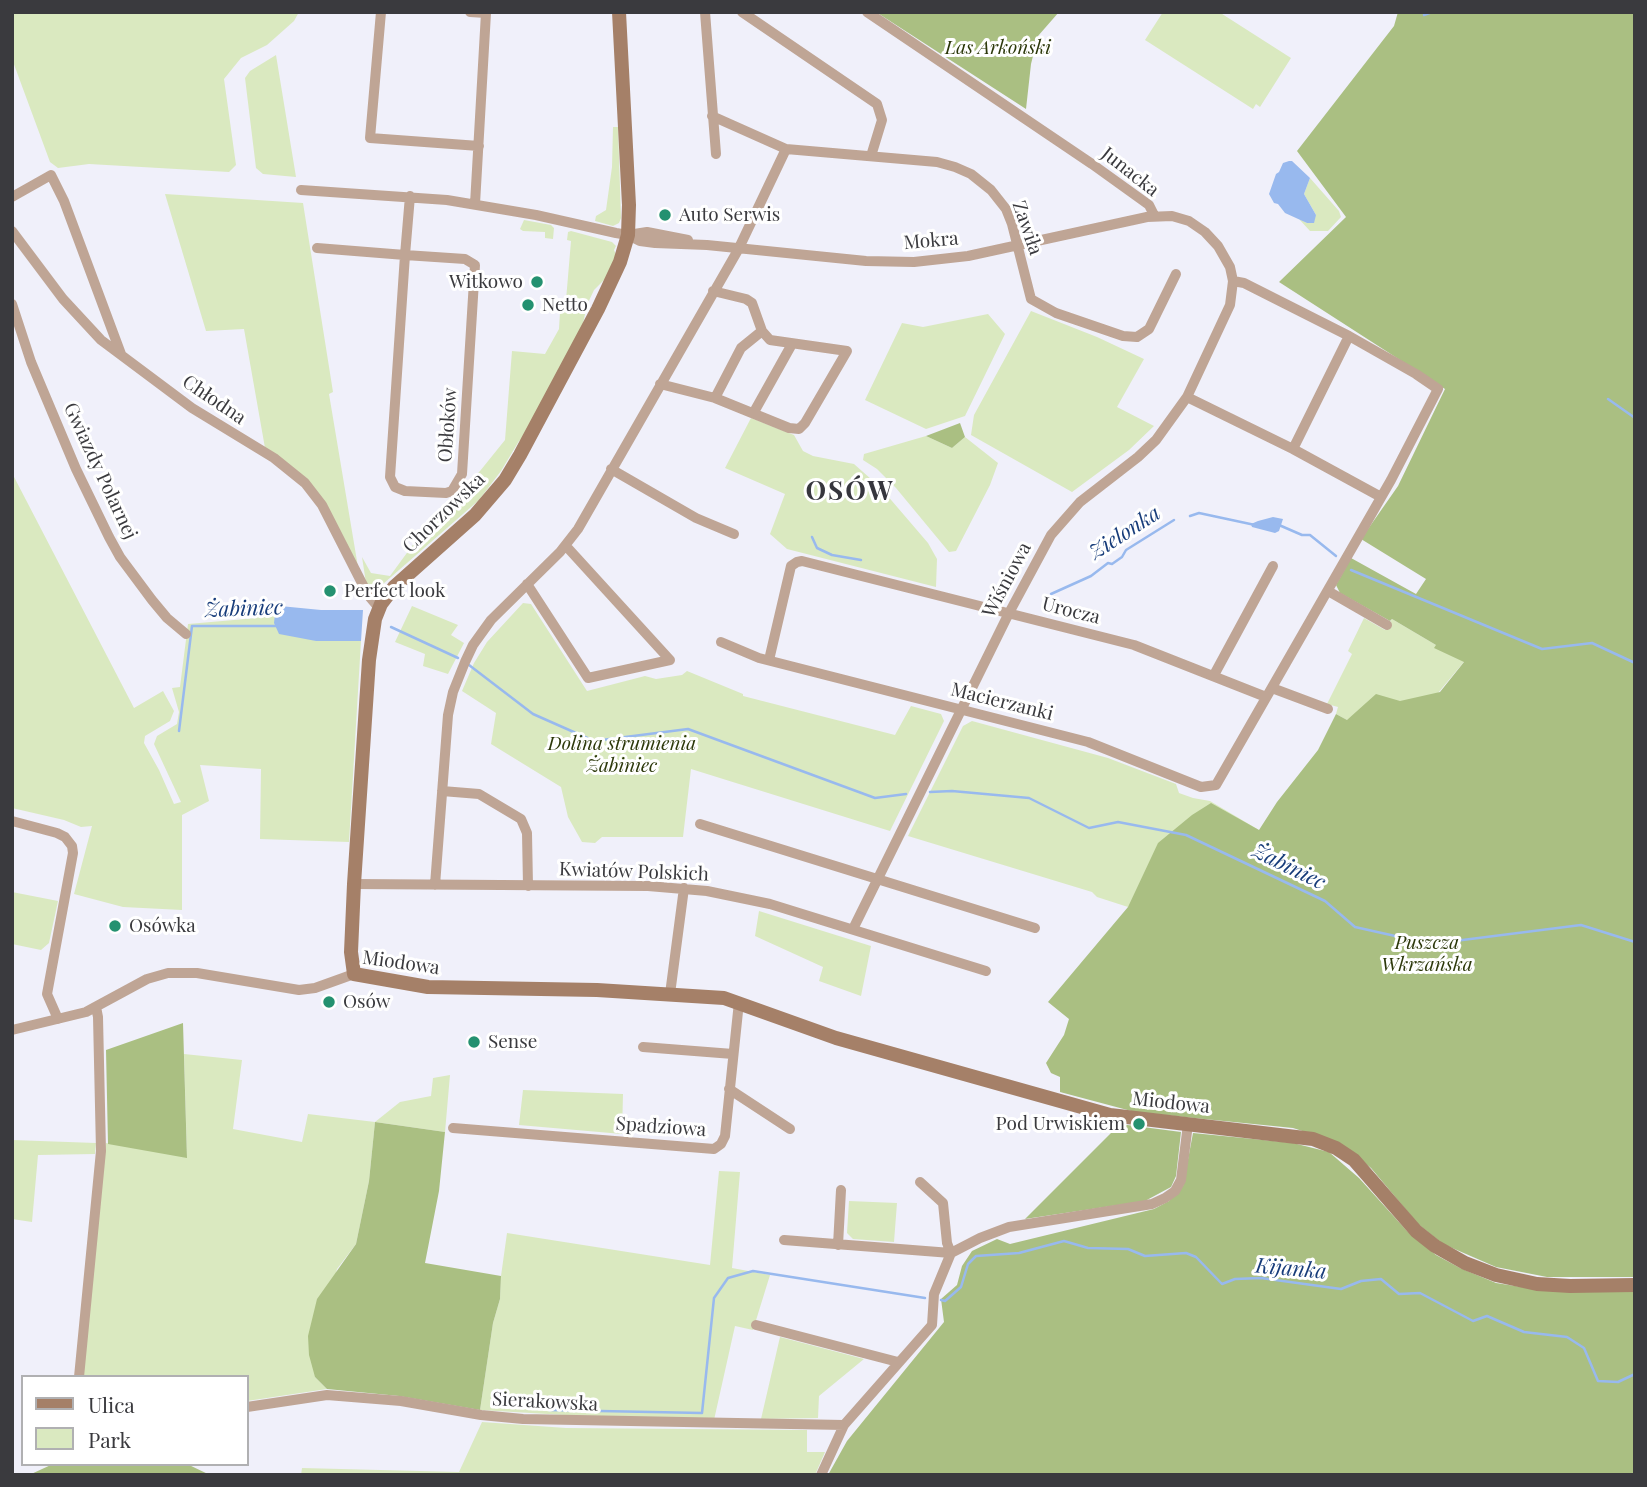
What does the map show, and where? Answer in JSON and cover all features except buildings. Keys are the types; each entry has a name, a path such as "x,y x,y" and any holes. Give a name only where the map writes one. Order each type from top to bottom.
{"street":[{"path":"381,12 370,138 479,146"},
{"path":"470,12 486,13 475,204"},
{"name":"Chorzowska","path":"354,974 351,952 354,884 371,640 379,608 400,581 483,507 513,468 613,281 628,235 629,197 619,12"},
{"path":"705,12 716,154"},
{"path":"742,12 877,104 882,120 872,156"},
{"name":"Junacka","path":"867,12 1092,164 1149,205 1154,215 1180,218 1205,232 1222,252 1230,267 1233,281"},
{"name":"Zawiła","path":"712,116 786,149 946,164 971,174 986,184 1000,201 1012,224 1031,299 1056,313 1131,338 1142,335 1149,330 1176,274"},
{"path":"435,885 448,715 458,676 484,630 578,529 738,250 786,149"},
{"path":"12,197 51,175 64,201 121,354"},
{"name":"Mokra","path":"301,190 410,196 475,204 628,235 646,242 902,262 959,257 1154,215"},
{"name":"Obłoków","path":"317,248 405,255 466,259 472,261 476,269 462,474 456,486 446,493 400,489 390,480 405,255 410,196"},
{"name":"Chłodna","path":"12,230 73,311 101,340 201,414 283,464 304,482 323,505 368,594 379,608"},
{"path":"1233,281 1244,283 1349,337 1416,374 1438,390 1381,497 1269,692"},
{"name":"Wiśniowa","path":"853,929 1037,559 1060,522 1080,502 1163,433 1187,397 1225,318 1232,298 1233,281"},
{"path":"660,384 715,398 789,428 799,429 847,351 773,341 762,331 754,307 749,301 713,291"},
{"name":"Gwiazdy Polarnej","path":"12,304 31,362 76,469 109,537 120,557 152,600 167,618 186,634"},
{"path":"715,398 741,348 762,331"},
{"path":"1293,449 1349,337"},
{"path":"754,412 792,344"},
{"path":"1187,397 1293,449 1381,497"},
{"path":"611,469 696,518 734,534"},
{"path":"565,546 678,668"},
{"name":"Urocza","path":"769,660 791,566 802,561 1134,645 1214,675 1328,709"},
{"path":"1214,675 1273,566"},
{"path":"527,584 588,678 670,660"},
{"path":"1328,591 1387,625"},
{"name":"Macierzanki","path":"721,642 769,660 1100,746 1200,787 1212,787 1220,780 1269,692"},
{"path":"442,790 479,794 521,819 527,833 527,886"},
{"path":"12,821 68,839 74,853 47,993 58,1019"},
{"path":"700,824 1035,928"},
{"name":"Kwiatów Polskich","path":"354,884 684,888 749,898 986,971"},
{"path":"670,994 684,888"},
{"name":"Miodowa","path":"12,1030 96,1007 147,979 176,972 299,990 312,989 354,974 428,987 584,989 722,998 836,1038 1104,1113 1302,1136 1330,1145 1357,1163 1423,1237 1446,1253 1483,1270 1549,1285 1635,1285"},
{"name":"Spadziowa","path":"453,1128 714,1149 721,1144 725,1136 739,1002"},
{"path":"79,1375 101,1151 96,1007"},
{"path":"643,1047 733,1054"},
{"path":"729,1089 790,1129"},
{"path":"784,1240 950,1253 1009,1227 1152,1204 1175,1191 1181,1180 1188,1124"},
{"path":"822,1473 844,1425 932,1325 934,1294 950,1253 943,1203 920,1182"},
{"path":"838,1245 841,1190"},
{"path":"756,1325 898,1362"},
{"name":"Sierakowska","path":"248,1407 327,1395 401,1401 481,1415 534,1420 844,1425"}],"green space":[{"path":"12,12 299,12 294,21 267,45 241,58 224,79 236,165 229,172 89,164 58,168 50,162 12,59"},
{"name":"Las Arkoński","path":"876,12 1059,12 1038,36 1031,64 1026,109"},
{"path":"1163,12 1219,12 1291,58 1260,107 1256,104 1253,109 1145,40"},
{"name":"Puszcza Wkrzańska","path":"1398,12 1635,12 1635,1277 1547,1277 1496,1267 1443,1244 1418,1224 1371,1168 1340,1143 1293,1128 1135,1112 1060,1092 1060,1077 1051,1073 1046,1063 1064,1035 1069,1019 1048,1002 1128,907 1158,843 1211,803 1259,830 1277,802 1318,750 1336,714 1347,720 1376,694 1400,701 1440,692 1464,662 1434,648 1436,645 1392,619 1390,621 1340,593 1336,585 1351,558 1416,594 1426,579 1361,539 1398,486 1445,389 1279,282 1346,217 1297,151 1394,26"},
{"path":"276,55 296,177 263,174 256,168 245,78 250,71"},
{"path":"613,127 618,127 621,218 619,223 613,226 595,221 596,216 606,210 612,167"},
{"path":"1310,178 1339,211 1341,217 1328,231 1310,231 1299,219 1307,223 1316,215 1304,194"},
{"path":"165,194 303,203 333,392 329,394 358,567 322,499 265,448 244,329 206,331"},
{"path":"524,220 551,225 554,228 553,239 545,238 545,232 523,231 520,229"},
{"path":"568,232 612,242 616,246 614,250 617,257 605,279 594,290 587,305 582,328 524,438 519,441 479,500 375,591 366,583 362,557 371,573 390,576 431,520 480,471 505,440 512,351 545,354 559,329 560,312 565,312 571,241 567,240"},
{"path":"1031,311 1144,359 1117,407 1154,426 1129,450 1072,492 971,435 974,415"},
{"path":"988,314 1005,334 965,416 926,429 865,400 902,323 923,327"},
{"path":"751,418 794,435 803,451 813,456 854,464 880,487 928,543 937,559 936,587 787,549 770,534 785,494 725,468"},
{"path":"960,423 965,437 952,448 926,436"},
{"path":"926,436 952,448 965,437 998,463 990,485 956,551 949,552 896,488 877,469 863,460 864,454"},
{"path":"12,473 134,708 163,691 174,711 170,721 145,736 144,743 174,804 181,802 154,744 157,736 177,724 179,712 172,688 180,687 188,624 257,618 262,604 280,606 275,614 316,641 361,641 349,842 260,839 261,769 200,765 209,801 182,815 182,910 123,907 74,894 92,826 81,827 64,820 12,808"},
{"name":"Dolina strumienia Żabiniec","path":"523,603 531,604 587,691 645,676 656,679 682,675 687,671 743,696 895,735 911,706 941,714 944,721 890,831 691,769 683,837 602,837 595,843 582,842 568,817 561,787 491,744 496,713 462,691 487,642"},
{"path":"412,606 458,625 451,635 464,643 448,674 423,666 425,654 395,642"},
{"path":"1364,618 1385,630 1392,619 1436,645 1487,634 1394,746 1336,714 1338,707 1327,704 1352,654 1348,651"},
{"path":"972,721 1108,758 1176,784 1179,793 1210,801 1259,830 1128,907 1097,897 1092,892 908,836 963,726"},
{"path":"12,892 58,901 49,943 41,950 12,944"},
{"path":"759,911 871,946 861,996 819,981 823,967 755,936"},
{"path":"183,1023 187,1158 108,1144 106,1050"},
{"path":"184,1054 242,1060 233,1129 302,1142 308,1114 375,1122 369,1181 356,1244 337,1269 315,1377 327,1389 248,1401 248,1375 82,1375 106,1143 187,1157"},
{"path":"450,1075 445,1132 375,1122 400,1102 431,1096 433,1078"},
{"path":"523,1090 623,1094 622,1134 519,1125"},
{"path":"375,1122 445,1132 439,1191 425,1263 501,1276 500,1299 493,1323 480,1410 399,1396 327,1389 315,1377 309,1355 308,1336 317,1299 356,1244 369,1181"},
{"path":"1120,1124 1181,1132 1176,1176 1171,1187 1145,1201 1025,1219"},
{"path":"1193,1133 1293,1143 1329,1152 1359,1178 1407,1231 1436,1255 1496,1283 1547,1291 1635,1291 1635,1475 828,1475 847,1441 944,1322 941,1299 957,1285 962,1266 972,1251 997,1239 1010,1244 1154,1209 1169,1201 1183,1186"},
{"path":"12,1140 96,1143 95,1154 38,1155 32,1222 12,1219"},
{"path":"719,1171 740,1172 732,1268 770,1275 753,1330 735,1326 714,1420 480,1410 493,1323 500,1299 507,1233 710,1265"},
{"path":"849,1201 897,1203 894,1242 853,1239 847,1233"},
{"path":"780,1337 864,1359 819,1396 818,1418 761,1419"},
{"path":"482,1422 566,1428 807,1430 807,1452 825,1452 815,1475 301,1475 302,1468 459,1472"},
{"path":"49,1466 191,1466 210,1475 29,1475"}],"water":[{"path":"1289,161 1310,178 1304,194 1316,215 1314,223 1307,223 1285,213 1269,194 1276,174 1283,163"},
{"path":"1273,517 1283,519 1279,531 1275,533 1252,527 1251,524"},
{"path":"280,606 363,610 361,641 316,641 279,634 274,623"}],"waterway":[{"path":"1424,15 1432,12"},
{"path":"1608,399 1635,418"},
{"name":"Zielonka","path":"1190,516 1199,513 1255,525"},
{"name":"Zielonka","path":"1051,594 1091,576 1108,563 1112,564 1122,557 1126,550 1174,520"},
{"name":"Zielonka","path":"1279,525 1302,535 1310,535 1336,556"},
{"path":"812,537 817,548 832,555 861,560"},
{"name":"Zielonka","path":"1351,570 1542,649 1592,643 1635,663"},
{"name":"Żabiniec","path":"179,731 192,626 279,626"},
{"name":"Żabiniec","path":"391,627 458,658"},
{"name":"Żabiniec","path":"469,665 533,714 594,741 688,729 875,798 906,794"},
{"name":"Żabiniec","path":"930,792 952,791 1029,798 1089,828 1118,822 1186,835 1325,901 1355,927 1431,944 1581,925 1635,942"},
{"name":"Kijanka","path":"941,1300 945,1301 961,1287 968,1264 976,1256 1019,1253 1064,1241 1088,1248 1128,1249 1145,1256 1186,1253 1196,1257 1222,1284 1235,1279 1261,1278 1341,1289 1361,1281 1381,1279 1399,1294 1420,1293 1473,1321 1487,1316 1524,1332 1567,1337 1584,1348 1598,1381 1618,1382 1635,1374"},
{"path":"549,1410 702,1413 714,1298 728,1278 753,1271 925,1298"}],"place":[{"name":"Auto Serwis","path":"665,215"},
{"name":"Witkowo","path":"537,282"},
{"name":"Netto","path":"528,305"},
{"name":"Perfect look","path":"330,591"},
{"name":"Osówka","path":"115,926"},
{"name":"Osów","path":"329,1002"},
{"name":"Sense","path":"474,1042"},
{"name":"Pod Urwiskiem","path":"1139,1124"}],"district":[{"name":"OSÓW","path":"850,492"}]}
